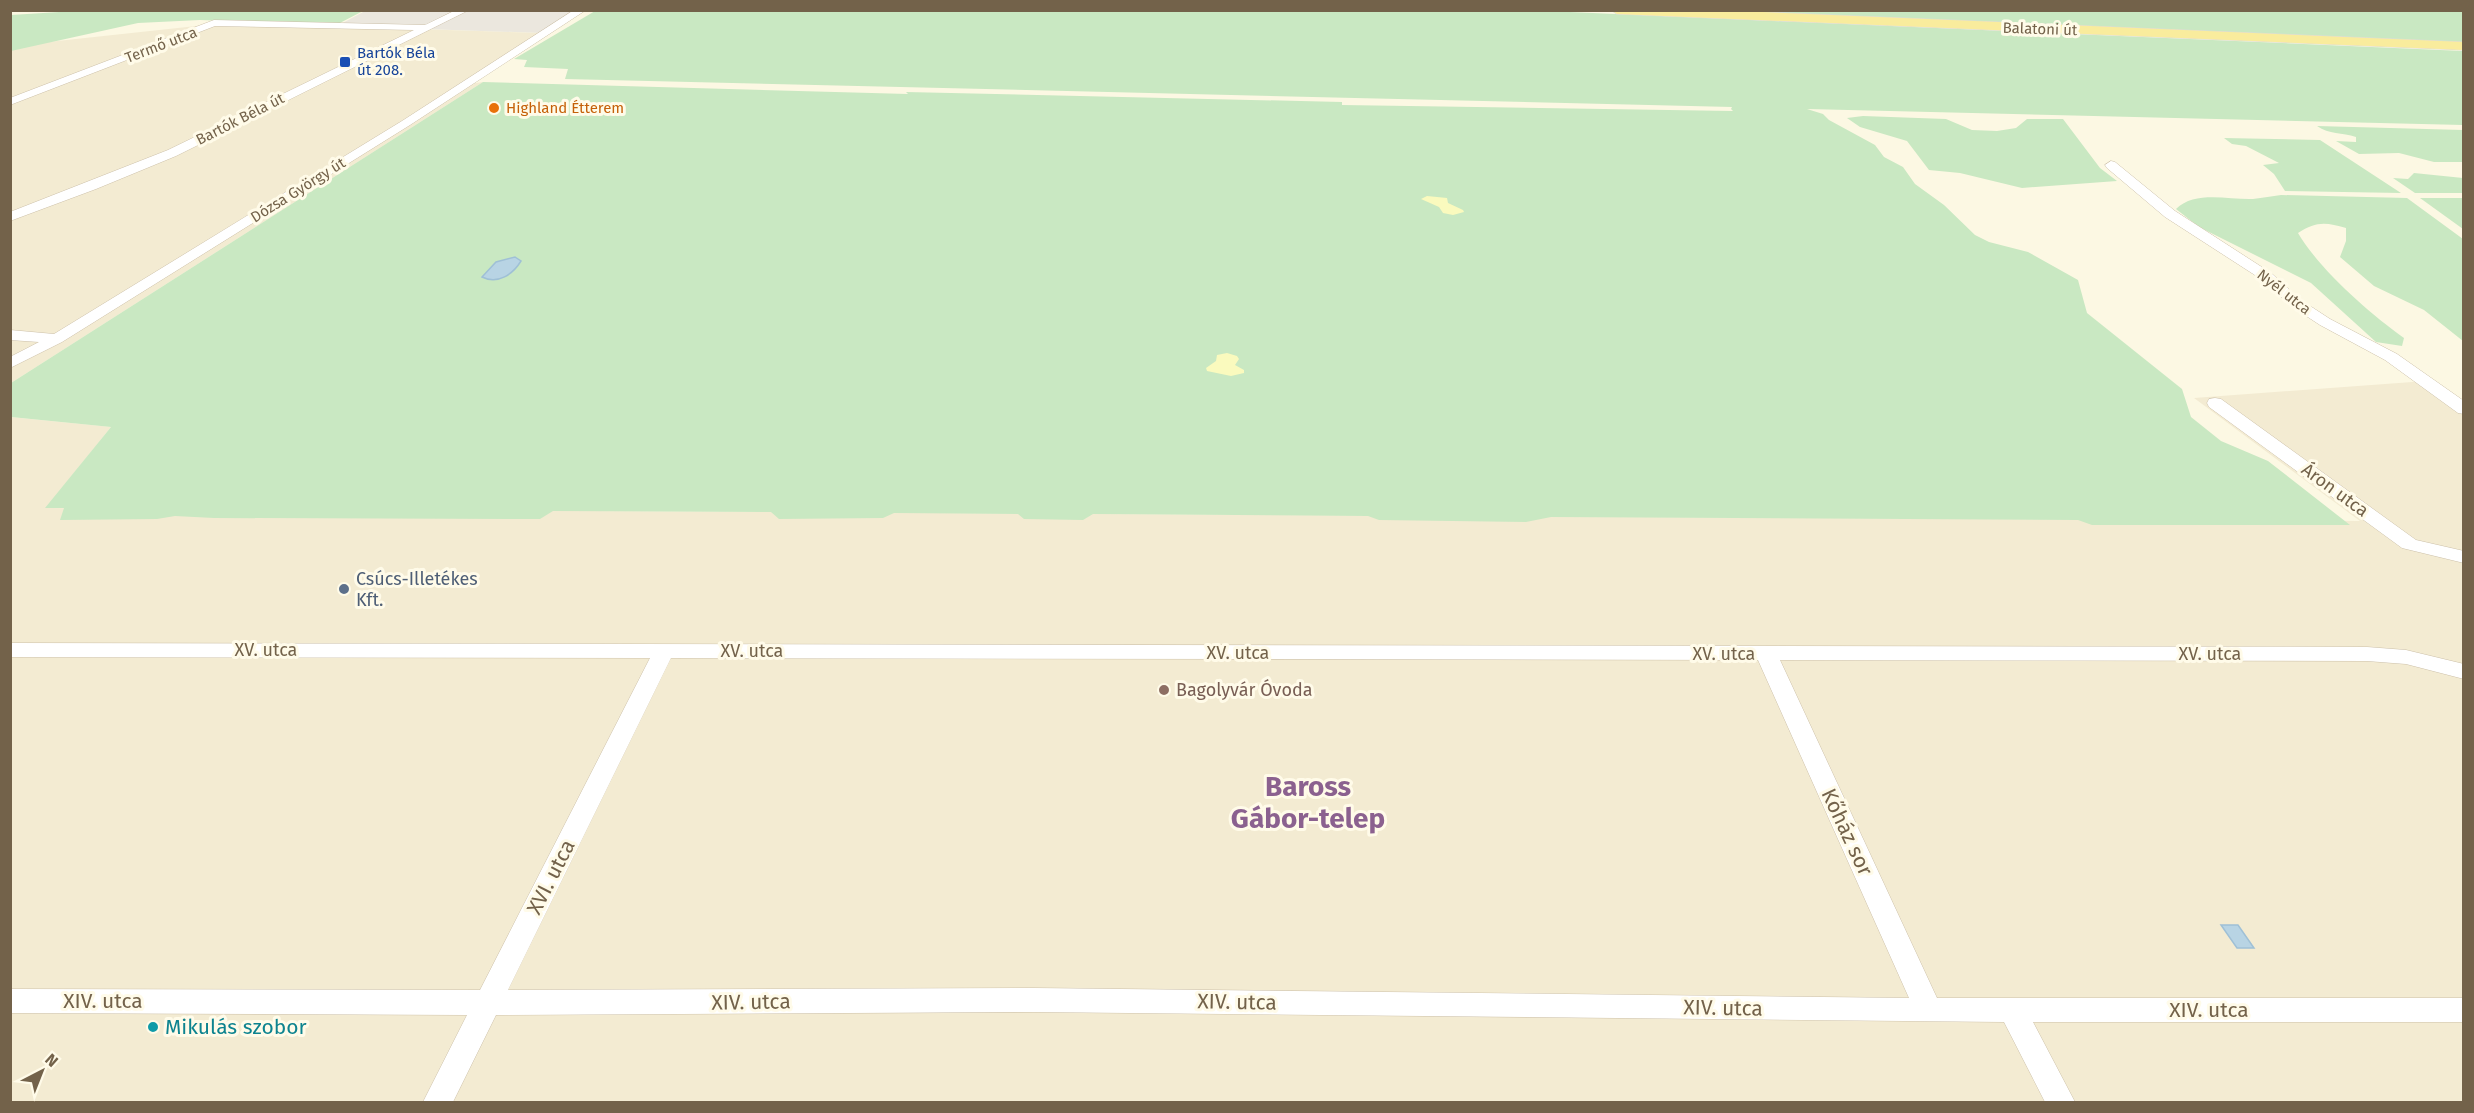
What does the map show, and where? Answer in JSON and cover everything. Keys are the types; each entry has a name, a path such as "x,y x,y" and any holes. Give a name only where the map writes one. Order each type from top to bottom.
{"main road":[{"name":"Balatoni út","path":"1617,10 2463,46"}],"street":[{"name":"Bartók Béla út","path":"10,217 104,183 176,152 465,10"},
{"name":"Dózsa György út","path":"10,363 57,339 397,129 582,10"},
{"name":"Termő utca","path":"10,102 214,23 425,28"},
{"name":"Nyél utca","path":"2111,165 2170,214 2266,276 2296,303 2325,322 2391,357 2463,408"},
{"path":"10,335 57,339"},
{"name":"Áron utca","path":"2215,403 2409,544 2463,557"},
{"name":"XV. utca","path":"10,650 2367,654 2406,657 2463,672"},
{"name":"XVI. utca","path":"438,1102 664,651"},
{"name":"Kőház sor","path":"1766,654 1929,1010"},
{"name":"XIV. utca","path":"10,1001 643,1003 1034,1000 1929,1010 2463,1010"},
{"path":"2012,1009 2060,1102"}],"shaded area":[{"path":"91,10 363,11 336,25 200,20 138,23 11,51 11,15"},
{"path":"2463,10 2464,43 1720,11"},
{"path":"365,11 582,11 543,33 337,26"},
{"path":"595,11 1547,11 2463,51 2463,125 1807,109 1823,114 1829,120 1875,145 1884,157 1903,167 1915,184 1944,205 1975,235 1989,242 2028,252 2078,280 2087,313 2182,389 2191,417 2221,441 2268,461 2350,525 2092,525 2078,520 1551,517 1526,522 1379,520 1368,516 1093,514 1083,520 1024,519 1018,514 894,513 883,518 779,519 771,512 553,511 540,519 175,516 157,519 60,520 64,508 45,508 111,427 11,417 11,383 483,82 908,94 906,92 1342,102 1342,105 1733,111 1732,107 565,79 568,69 524,67 527,60 514,59"},
{"path":"224,23 543,33 468,84 483,82 11,383 11,46"},
{"path":"1863,116 1946,119 1972,130 1997,131 2016,128 2027,119 2063,119 2100,168 2117,181 2022,188 1960,173 1929,170 1907,141 1860,127 1847,118"},
{"path":"2317,126 2463,130 2463,162 2434,162 2399,153 2359,154 2336,141 2356,142 2356,137 2326,131"},
{"path":"2224,138 2320,140 2401,193 2285,191 2274,174 2263,165 2279,163 2246,146 2232,144"},
{"path":"2414,173 2463,178 2463,193 2415,193 2393,178 2408,179"},
{"path":"2281,195 2407,198 2463,239 2463,341 2424,310 2374,286 2340,257 2346,241 2346,228 2321,224 2310,226 2298,233 2319,262 2346,290 2404,338 2402,346 2376,342 2311,283 2199,227 2176,209 2184,203 2202,198 2253,199"},
{"path":"2420,198 2463,198 2463,229"},
{"path":"2426,381 2464,409 2463,1102 11,1102 10,417 111,427 46,508 2360,521 2194,398"}],"sand":[{"path":"1427,196 1447,198 1448,203 1464,212 1453,215 1443,213 1439,207 1421,199"},
{"path":"1227,353 1237,356 1239,359 1235,365 1244,370 1244,373 1231,376 1207,371 1206,368 1216,361 1217,355"}],"water":[{"path":"515,257 521,261 504,277 494,280 482,277 496,262"},
{"path":"2221,925 2238,925 2254,948 2237,948"}],"place":[{"name":"Bartók Béla út 208.","path":"345,62"},
{"name":"Highland Étterem","path":"494,108"},
{"name":"Csúcs-Illetékes Kft.","path":"344,589"},
{"name":"Bagolyvár Óvoda","path":"1164,690"},
{"name":"Mikulás szobor","path":"153,1027"}],"district":[{"name":"Baross Gábor-telep","path":"1308,802"}]}
